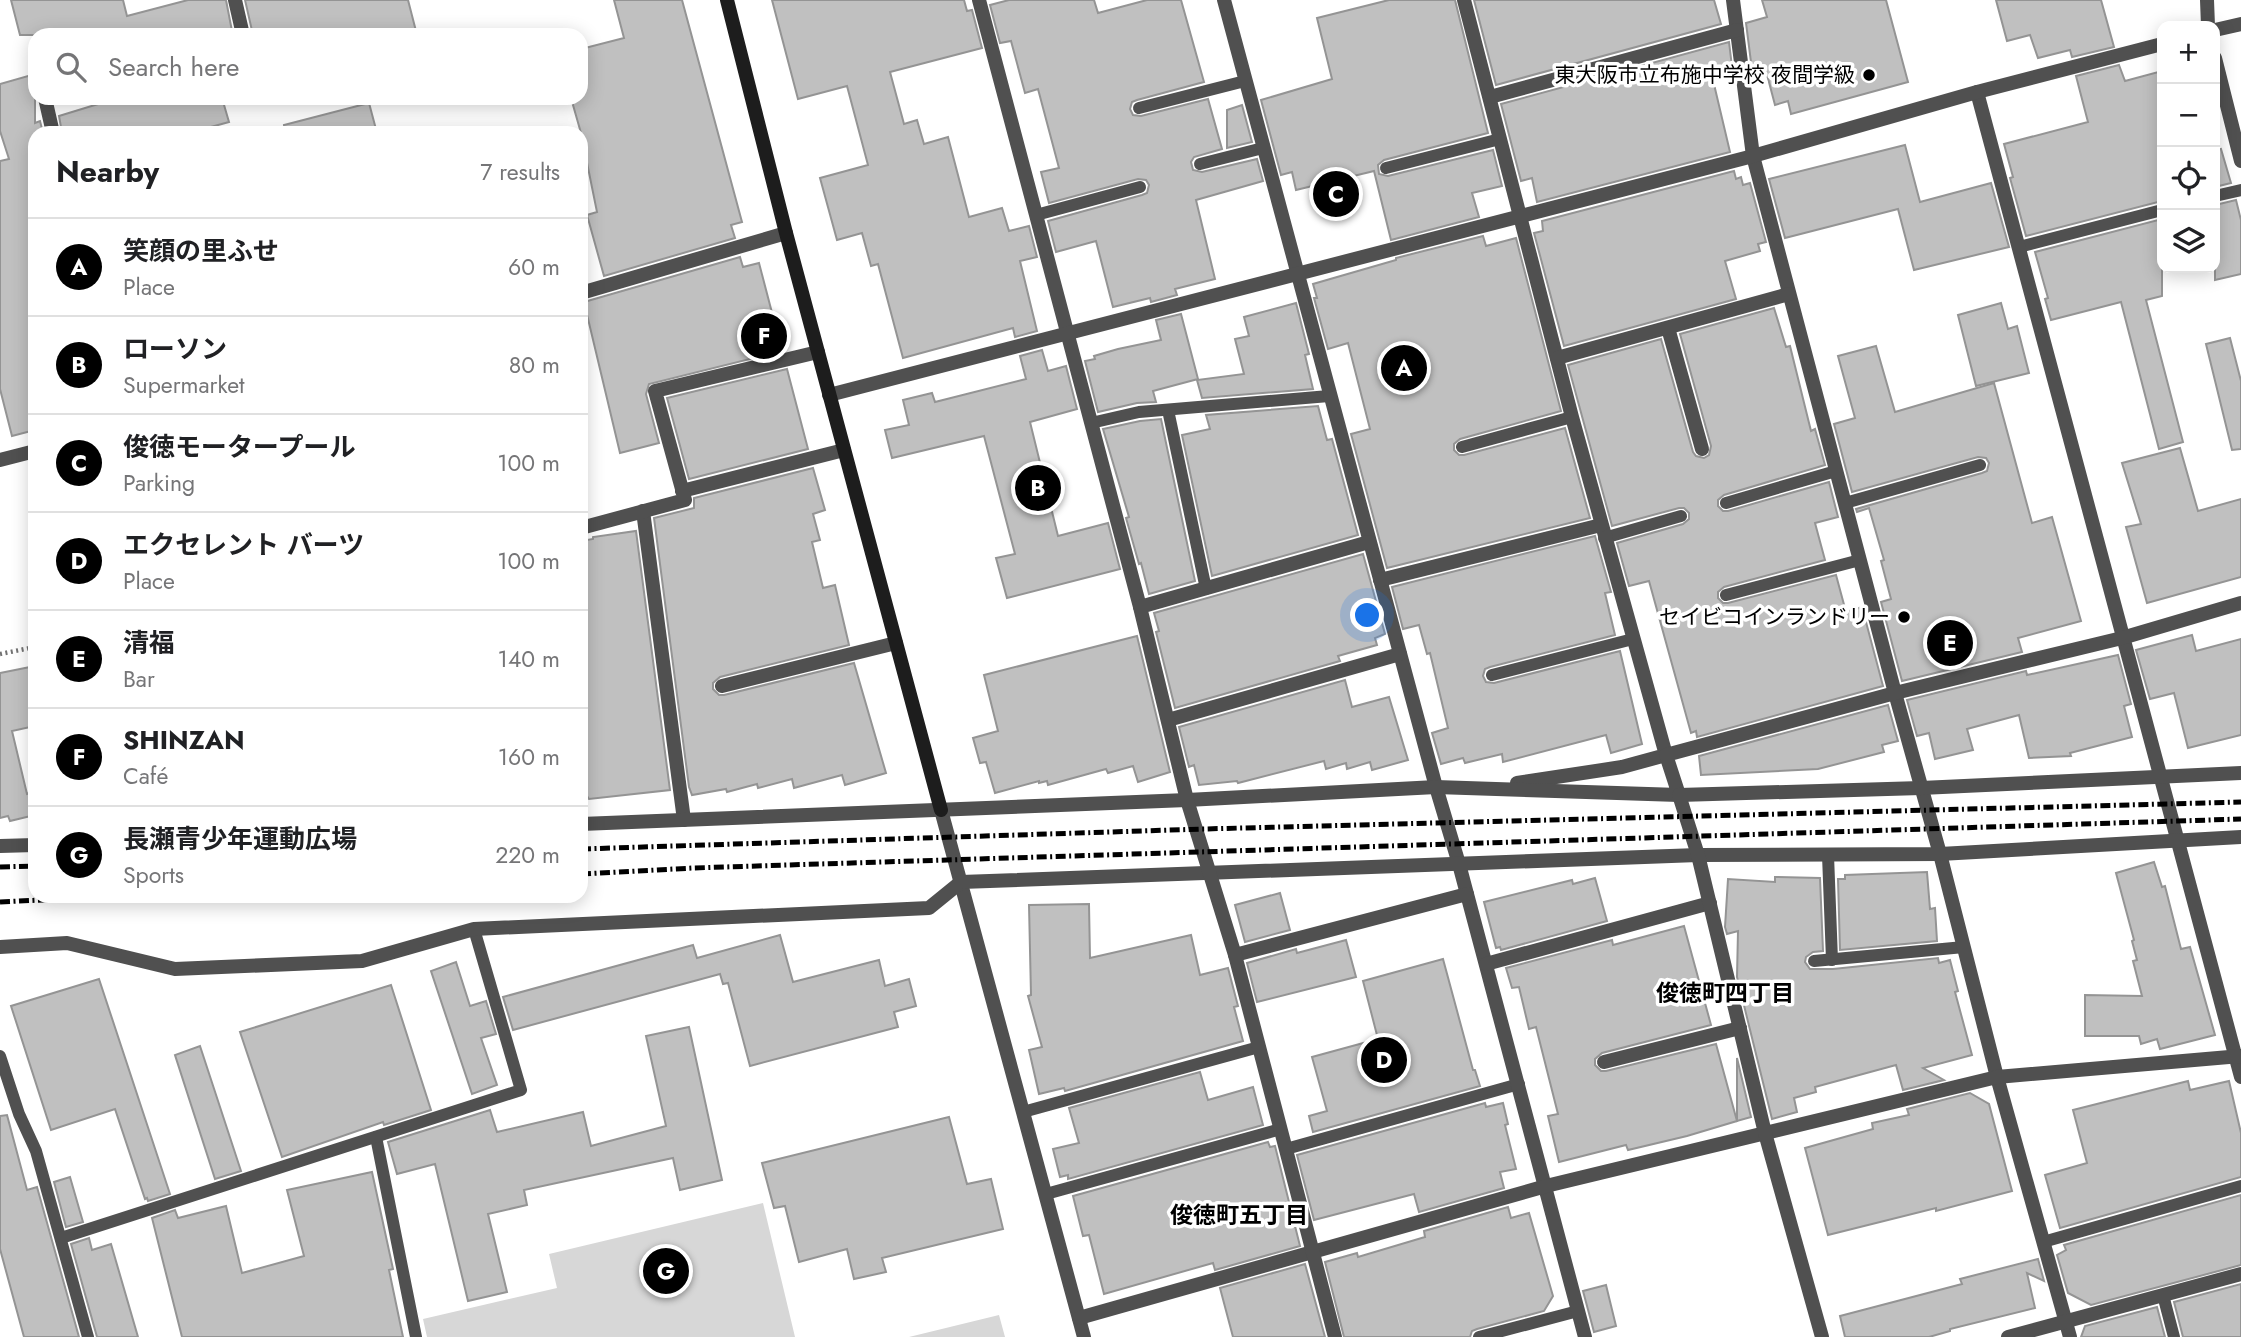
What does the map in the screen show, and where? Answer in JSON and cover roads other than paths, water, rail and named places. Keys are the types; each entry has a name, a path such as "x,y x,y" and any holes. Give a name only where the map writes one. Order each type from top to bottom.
{"street":[{"path":"235,0 241,28"},
{"path":"727,0 829,395 1084,1337"},
{"path":"979,0 1140,607 1187,800 1235,955 1335,1337"},
{"path":"1224,0 1585,1337"},
{"path":"1464,0 1603,531 1666,755 1698,855 1765,1133 1822,1337"},
{"path":"1733,0 1753,156 1997,1077 2070,1337"},
{"path":"2207,0 2208,21"},
{"path":"2220,29 2241,24"},
{"path":"1490,97 1737,30"},
{"path":"829,395 1753,156 1977,92 2157,45"},
{"path":"2220,78 2241,161"},
{"path":"1977,92 2122,638 2238,1057 2241,1077"},
{"path":"47,105 52,126"},
{"path":"588,291 786,233"},
{"path":"1557,358 1790,294"},
{"path":"1668,328 1702,449"},
{"path":"588,526 685,500 655,391 818,352"},
{"path":"682,491 844,450"},
{"path":"0,460 28,453"},
{"path":"643,511 684,820"},
{"path":"1380,580 1603,531"},
{"path":"1140,607 1369,542"},
{"path":"1464,788 1553,779 1622,766 1895,693 2122,638 2241,603"},
{"path":"722,686 895,642"},
{"path":"1168,720 1400,654"},
{"path":"588,824 1436,788 1679,795 1921,789 2241,773"},
{"path":"0,947 67,943 175,969 362,961 474,929 929,908 961,882 1698,855 1940,855 2241,837"},
{"path":"0,846 28,845"},
{"path":"1235,955 1467,894"},
{"path":"1486,964 1710,903"},
{"path":"1604,1062 1740,1028"},
{"path":"1079,1318 1546,1186 1997,1077 2238,1057"},
{"path":"2008,1337 2241,1274"}],"lane":[{"path":"1139,108 1245,81"},
{"path":"1386,168 1500,139"},
{"path":"1200,164 1263,148"},
{"path":"1036,215 1140,187"},
{"path":"2220,195 2241,190"},
{"path":"2019,247 2157,211"},
{"path":"1091,423 1139,412 1329,396"},
{"path":"1168,410 1206,589"},
{"path":"1462,447 1572,416"},
{"path":"1845,503 1980,465"},
{"path":"1726,503 1836,471"},
{"path":"1603,531 1681,516"},
{"path":"1726,595 1860,560"},
{"path":"1492,675 1633,639"},
{"path":"1828,855 1832,960"},
{"path":"61,1238 521,1090 474,929"},
{"path":"1814,961 1964,947"},
{"path":"1023,1112 1259,1047"},
{"path":"0,1056 19,1114 36,1151 88,1337"},
{"path":"1286,1149 1518,1084"},
{"path":"1046,1194 1281,1129"},
{"path":"376,1137 416,1337"},
{"path":"2043,1242 2241,1186"},
{"path":"2163,1295 2174,1337"},
{"path":"1479,1337 1578,1311"}],"railway":[{"path":"588,849 1203,829 2241,802"},
{"path":"588,874 693,868 2241,819"},
{"path":"0,867 28,866"},
{"path":"0,902 28,901"}],"place":[{"name":"東大阪市立布施中学校 夜間学級","path":"1869,75"},
{"name":"俊徳モータープール","path":"1336,194"},
{"name":"SHINZAN","path":"764,336"},
{"name":"笑顔の里ふせ","path":"1404,368"},
{"name":"ローソン","path":"1038,488"},
{"name":"セイビコインランドリー","path":"1904,617"},
{"name":"清福","path":"1950,643"},
{"name":"エクセレント バーツ","path":"1384,1060"},
{"name":"長瀬青少年運動広場","path":"666,1271"}],"district":[{"name":"俊徳町四丁目","path":"1725,993"},
{"name":"俊徳町五丁目","path":"1239,1215"}]}
